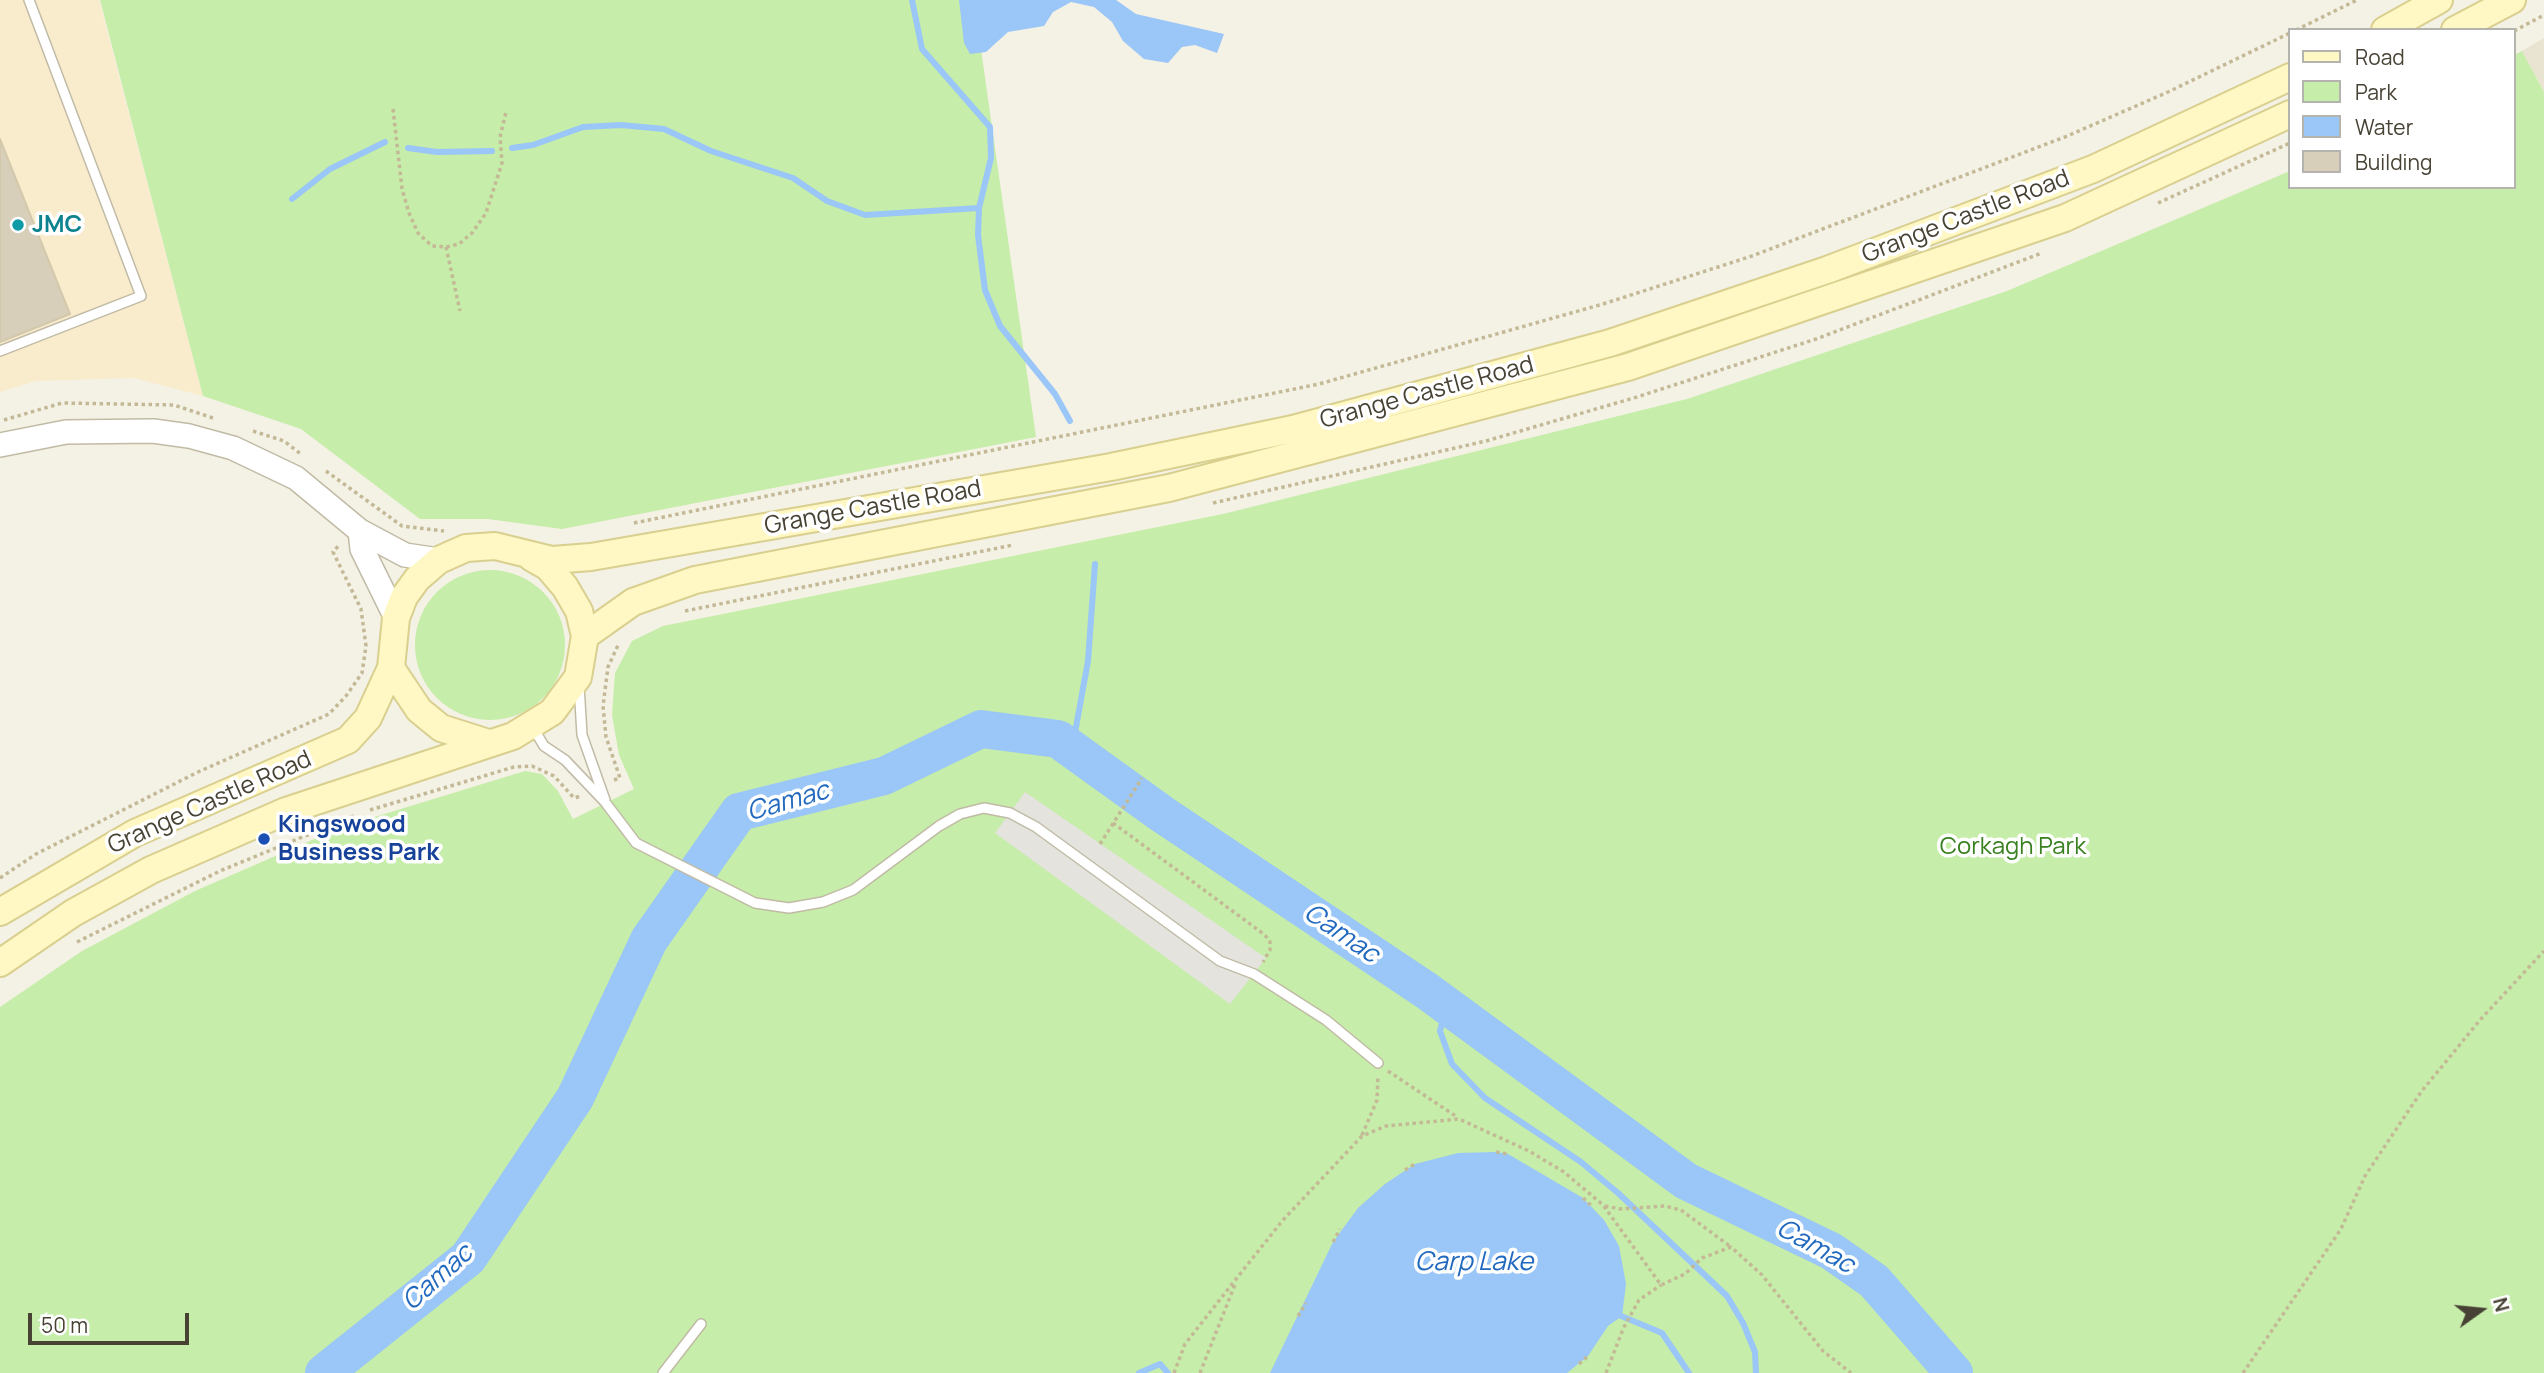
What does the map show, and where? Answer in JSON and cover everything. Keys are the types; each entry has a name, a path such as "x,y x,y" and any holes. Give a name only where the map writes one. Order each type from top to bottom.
{"main road":[{"path":"2389,28 2439,0"},
{"path":"2459,28 2512,0"},
{"name":"Grange Castle Road","path":"0,912 135,834 348,740 368,718 391,668 396,618 404,597 416,579 439,560 466,548 485,547 552,560 591,557 1098,469 1293,429 1609,344 1827,270 2094,169 2288,78"},
{"name":"Grange Castle Road","path":"585,636 633,602 695,580 1169,488 1628,367 2065,218 2288,115"},
{"name":"Grange Castle Road","path":"0,963 73,913 164,864 286,811 513,736 552,712 578,677 585,636 579,611 565,587 548,567 524,553"},
{"path":"391,668 419,710 441,728 488,743"}],"street":[{"path":"0,445 66,432 142,431 189,436 233,448 296,478 360,531 405,555 439,560"},
{"path":"360,531 362,549 396,618"}],"lane":[{"path":"0,351 141,296 29,0"},
{"path":"578,677 582,735 605,802"},
{"path":"531,725 544,746 565,760 605,802 636,843 684,870 755,903 789,908 823,902 853,890 939,826 960,814 984,808 1010,813 1036,827 1220,961 1254,974 1326,1020 1378,1063"},
{"path":"663,1373 701,1324"}],"path":[{"path":"2300,28 2357,0"},
{"path":"2516,30 2544,15"},
{"path":"630,524 1319,384 1590,308 1749,257 2064,137 2168,92 2288,34"},
{"path":"393,109 400,175 409,213 418,233 425,240 432,246 446,247 460,243 472,233 486,213 502,163 500,137 506,112"},
{"path":"446,247 460,311"},
{"path":"376,508 402,526 434,532 453,531"},
{"path":"0,878 36,854 198,772 329,715 362,673 366,646 361,609 332,552"},
{"path":"609,783 620,778 614,763"},
{"path":"65,948 220,871 359,814 463,780 513,767 532,766 554,776 566,789"},
{"path":"1100,844 1142,778"},
{"path":"1113,823 1265,935 1270,942 1270,950 1263,962"},
{"path":"2243,1373 2341,1229 2365,1176 2421,1092 2480,1020 2544,951"},
{"path":"1378,1063 1459,1119 1553,1165 1603,1205 1661,1285"},
{"path":"1174,1371 1185,1344 1240,1274 1291,1211 1362,1136 1377,1100 1378,1063"},
{"path":"1362,1136 1386,1126 1459,1119"},
{"path":"1496,1152 1508,1154"},
{"path":"1405,1170 1415,1164"},
{"path":"1583,1198 1593,1207"},
{"path":"1603,1205 1620,1209 1665,1206 1681,1210 1731,1247 1762,1275 1823,1351 1851,1373"},
{"path":"1333,1242 1340,1229"},
{"path":"1606,1373 1623,1329 1639,1300 1661,1285 1685,1274 1702,1258 1731,1247"},
{"path":"1200,1373 1221,1315 1240,1274"},
{"path":"1298,1316 1306,1303"},
{"path":"1579,1364 1588,1356"}],"shaded area":[{"path":"0,0 99,0 203,396 134,378 36,381 0,392"},
{"path":"2544,38 2544,92 2522,51"},
{"path":"1025,792 1266,958 1230,1004 995,833"}],"green space":[{"path":"100,0 974,0 1036,437 562,529 488,519 420,519 301,429 203,396"},
{"name":"Corkagh Park","path":"2522,51 2544,92 2544,1373 0,1373 0,1007 82,951 195,891 342,827 525,771 542,774 558,791 573,819 634,789 619,755 612,715 615,673 632,641 663,626 1223,514 1687,399 2007,291 2288,172 2288,189 2516,189 2516,54"},
{"path":"490,570 519,576 532,582 543,592 553,603 559,616 565,645 559,674 553,687 543,698 532,708 519,714 490,720 461,714 448,708 437,698 427,687 421,674 415,645 421,616 427,603 437,592 448,582 461,576"}],"water":[{"path":"959,0 1116,0 1136,14 1224,34 1217,53 1195,45 1182,47 1168,63 1144,59 1123,41 1112,22 1094,7 1071,2 1053,12 1044,26 1008,32 986,52 970,54 964,43"},
{"name":"Carp Lake","path":"1458,1153 1508,1154 1583,1198 1604,1220 1619,1246 1626,1284 1622,1316 1608,1326 1588,1356 1567,1373 1270,1373 1333,1242 1358,1208 1385,1184 1415,1164"}],"building":[{"name":"JMC","path":"0,139 70,314 0,342"}],"waterway":[{"path":"912,0 922,49 990,127 991,158 979,208 978,235 985,290 1000,326 1055,394 1070,421"},
{"path":"512,148 533,145 583,127 621,125 664,129 711,151 793,178 827,201 865,215 979,208"},
{"path":"292,199 330,169 385,142"},
{"path":"408,148 437,152 492,151"},
{"path":"1072,749 1088,661 1095,564"},
{"name":"Camac","path":"324,1373 468,1258 575,1098 649,940 739,812 884,776 981,729 1058,739 1162,814 1427,991 1686,1181 1831,1251 1874,1281 1954,1373"},
{"name":"Camac","path":"1447,1005 1440,1031 1452,1064 1485,1098 1581,1162 1618,1193 1727,1296 1743,1323 1755,1352 1756,1373"},
{"name":"Camac","path":"1614,1313 1662,1333 1689,1373"},
{"name":"Camac","path":"1139,1373 1160,1364 1168,1373"}],"place":[{"name":"JMC","path":"18,225"},
{"name":"Kingswood Business Park","path":"264,839"}]}
